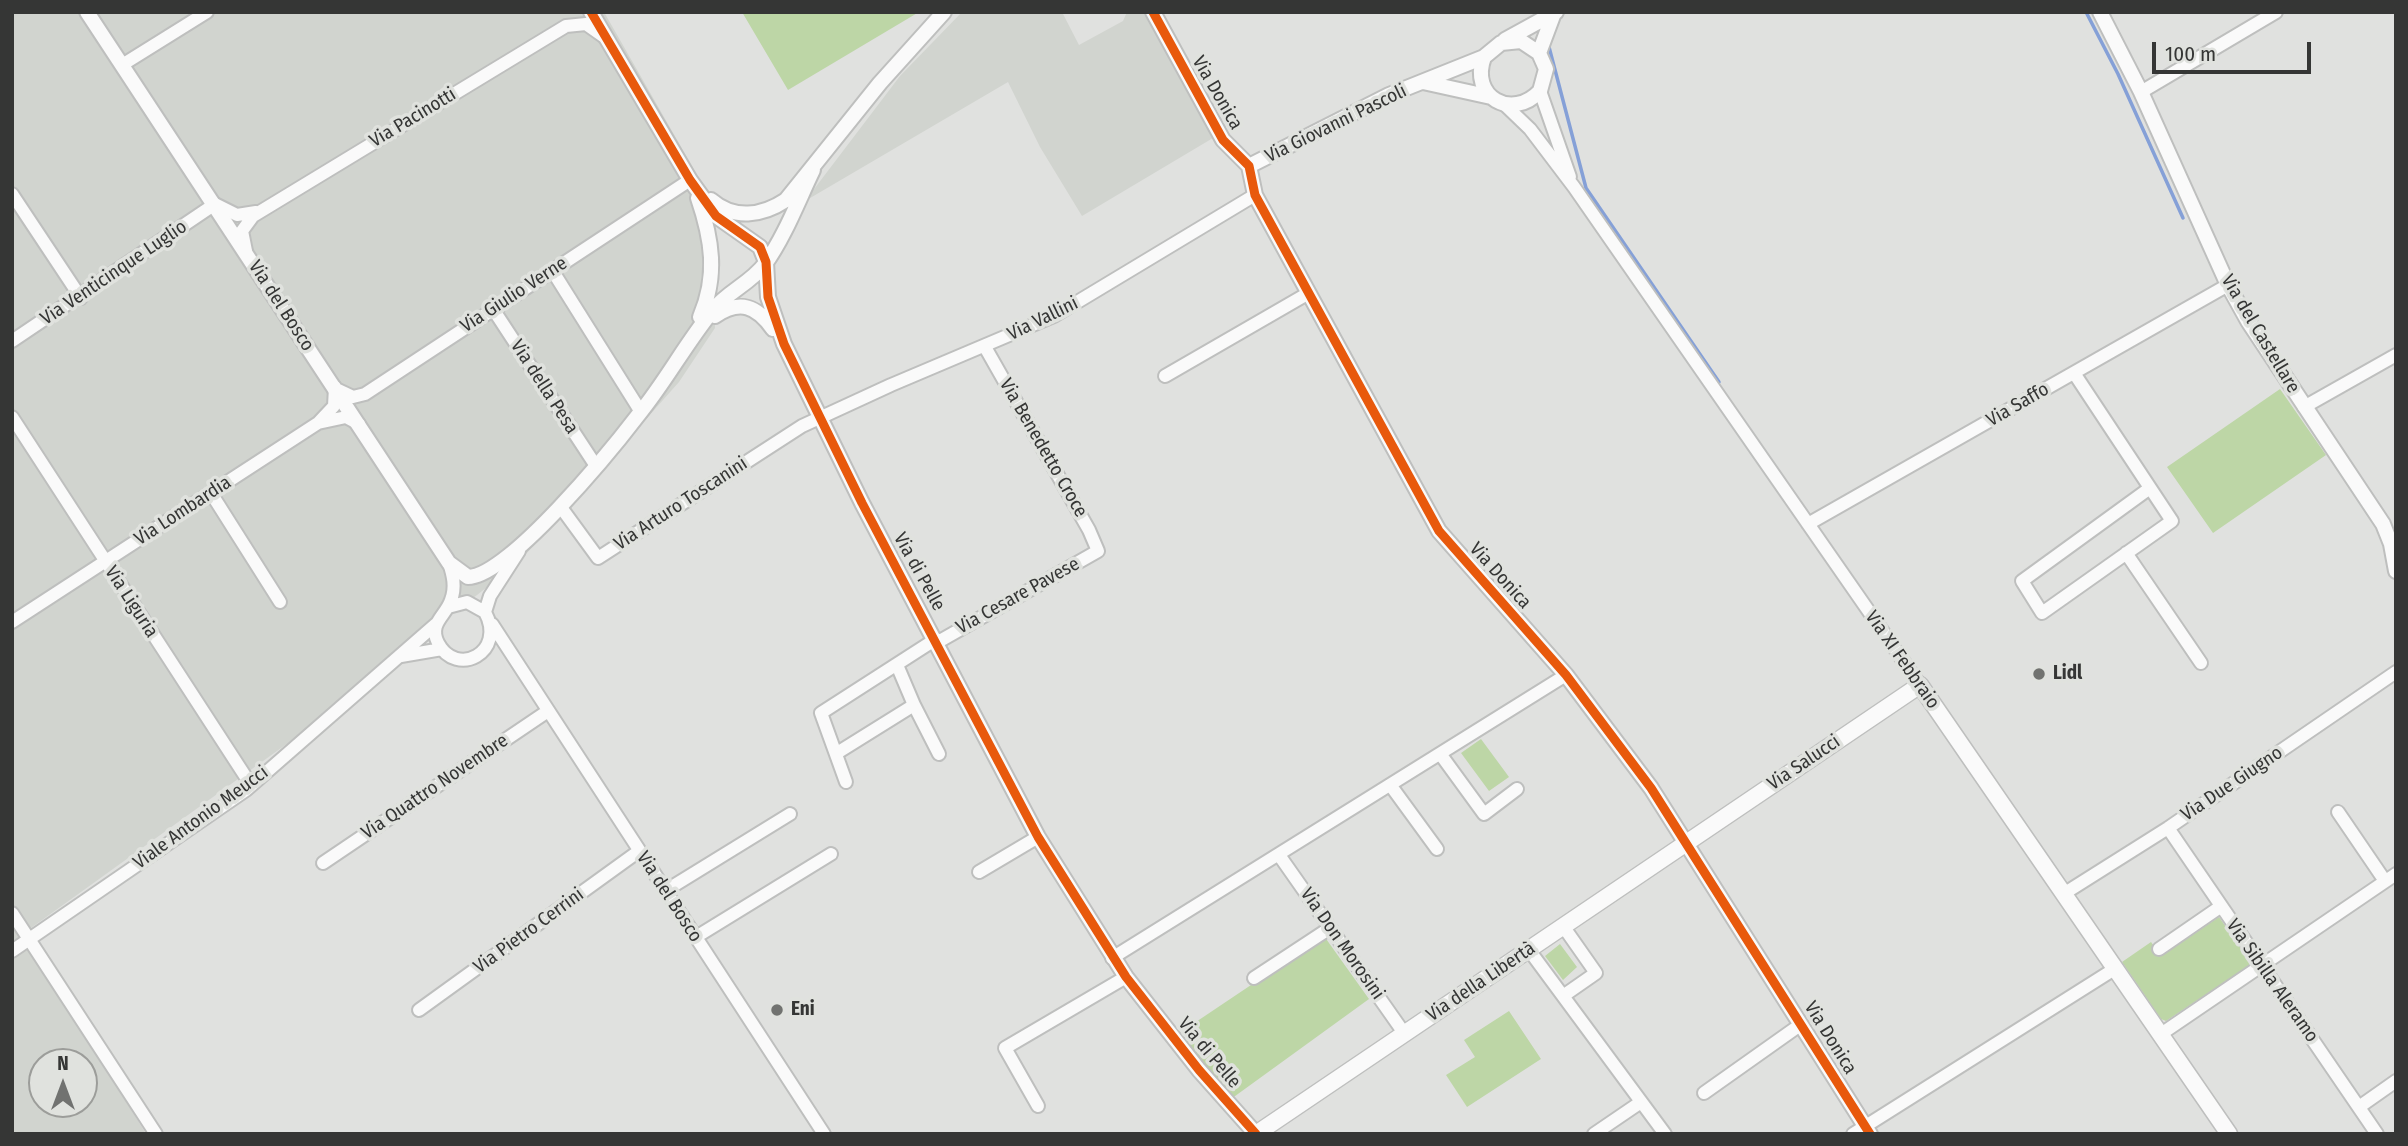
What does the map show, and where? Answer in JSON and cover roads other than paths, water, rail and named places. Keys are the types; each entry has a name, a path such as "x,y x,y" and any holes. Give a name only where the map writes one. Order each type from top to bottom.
{"main road":[{"name":"Via Salucci","path":"1688,841 1920,685"},
{"name":"Via XI Febbraio","path":"1920,685 2229,1134"},
{"name":"Via della Libertà","path":"1256,1134 1270,1128 1404,1033 1688,841"}],"street":[{"name":"Via del Bosco","path":"87,12 449,563 454,590 448,607"},
{"path":"122,65 206,12"},
{"name":"Via Pacinotti","path":"215,204 224,211 237,215 253,214 561,28 576,12"},
{"path":"591,12 692,182 716,216 756,242 766,262"},
{"path":"692,182 723,210 753,214 774,208 786,200 813,170 880,83 944,12"},
{"name":"Via Donica","path":"1153,12 1223,140 1249,166 1255,195 1439,531 1566,675 1688,841 1863,1131"},
{"name":"Via del Castellare","path":"2101,12 2141,92 2228,285 2248,321 2383,524 2391,544 2396,571"},
{"path":"2141,92 2276,12"},
{"name":"Via Giovanni Pascoli","path":"1249,166 1389,95 1484,57 1501,43 1555,13"},
{"name":"Via Giovanni Pascoli","path":"1541,91 1546,69 1539,52 1555,13"},
{"path":"561,28 578,23 590,25 613,50"},
{"path":"1501,43 1521,41 1539,52"},
{"path":"1484,57 1480,76 1491,97"},
{"name":"Via Giovanni Pascoli","path":"1423,82 1491,97 1504,104"},
{"path":"1504,104 1521,105 1541,91"},
{"name":"Via XI Febbraio","path":"1541,91 1574,187"},
{"name":"Via XI Febbraio","path":"1504,104 1530,129 1574,187 1920,685"},
{"path":"449,563 468,577 483,575 530,537 560,506 641,412 715,307 759,272 813,170"},
{"path":"690,342 709,297 712,281 706,221 692,182"},
{"name":"Via Giulio Verne","path":"335,388 353,397 365,394 552,270 692,182"},
{"path":"12,194 80,298"},
{"name":"Via Vallini","path":"819,417 1054,316 1255,195"},
{"name":"Via Venticinque Luglio","path":"12,341 80,298 215,204"},
{"name":"Via Pacinotti","path":"246,253 243,227 266,207"},
{"name":"Via di Pelle","path":"766,262 768,297 784,344 819,417 1038,837 1112,958 1199,1070 1256,1134"},
{"path":"552,270 641,412"},
{"name":"Via Saffo","path":"1808,524 2228,285"},
{"path":"1165,376 1307,294"},
{"path":"690,342 722,311 740,305 752,307 764,316 784,344"},
{"name":"Via della Pesa","path":"493,309 596,466"},
{"name":"Via Benedetto Croce","path":"985,347 1089,530 1098,551"},
{"path":"2304,407 2396,355"},
{"path":"2074,373 2172,521 2042,612 2022,581 2150,488"},
{"name":"Via Lombardia","path":"12,622 318,423 334,406 337,397 335,388"},
{"name":"Via Lombardia","path":"318,423 346,416 359,425"},
{"name":"Via Liguria","path":"12,417 251,785"},
{"name":"Via Arturo Toscanini","path":"560,506 598,558 819,417"},
{"path":"211,493 280,602"},
{"path":"514,660 485,651 463,659 442,649 436,640 436,624 448,607 467,603 485,612 506,569 530,537"},
{"name":"Via Cesare Pavese","path":"836,753 821,713 937,640 1098,551"},
{"path":"2126,553 2201,663"},
{"name":"Via del Bosco","path":"485,612 824,1134"},
{"name":"Viale Antonio Meucci","path":"12,951 251,785 436,624"},
{"path":"485,651 490,642 492,624"},
{"path":"397,656 442,649"},
{"path":"897,665 940,754"},
{"name":"Via Due Giugno","path":"2065,893 2168,828 2396,672"},
{"path":"1112,958 1566,675"},
{"path":"846,782 836,753 914,705"},
{"name":"Via Quattro Novembre","path":"323,863 548,711"},
{"path":"1441,755 1485,814 1517,789"},
{"path":"1391,786 1437,849"},
{"path":"2161,1034 2390,878 2338,812"},
{"path":"666,891 790,814"},
{"name":"Via Sibilla Aleramo","path":"2168,828 2377,1134"},
{"path":"979,872 1038,837"},
{"name":"Via Pietro Cerrini","path":"419,1010 639,851"},
{"path":"696,937 831,854"},
{"name":"Via Don Morosini","path":"1279,855 1404,1033"},
{"path":"2159,949 2220,907"},
{"path":"12,914 156,1134"},
{"path":"1563,926 1596,973 1563,996"},
{"path":"1254,978 1330,928"},
{"path":"1529,950 1665,1134"},
{"path":"1863,1131 2116,968"},
{"path":"1038,1106 1005,1048 1126,977"},
{"path":"1704,1093 1800,1025"},
{"path":"2359,1107 2396,1081"},
{"path":"1594,1134 1641,1102"}],"waterway":[{"path":"2086,12 2118,74 2183,218"},
{"path":"1549,47 1586,188 1719,382"}],"place":[{"name":"Lidl","path":"2039,674"},
{"name":"Eni","path":"777,1010"}]}
